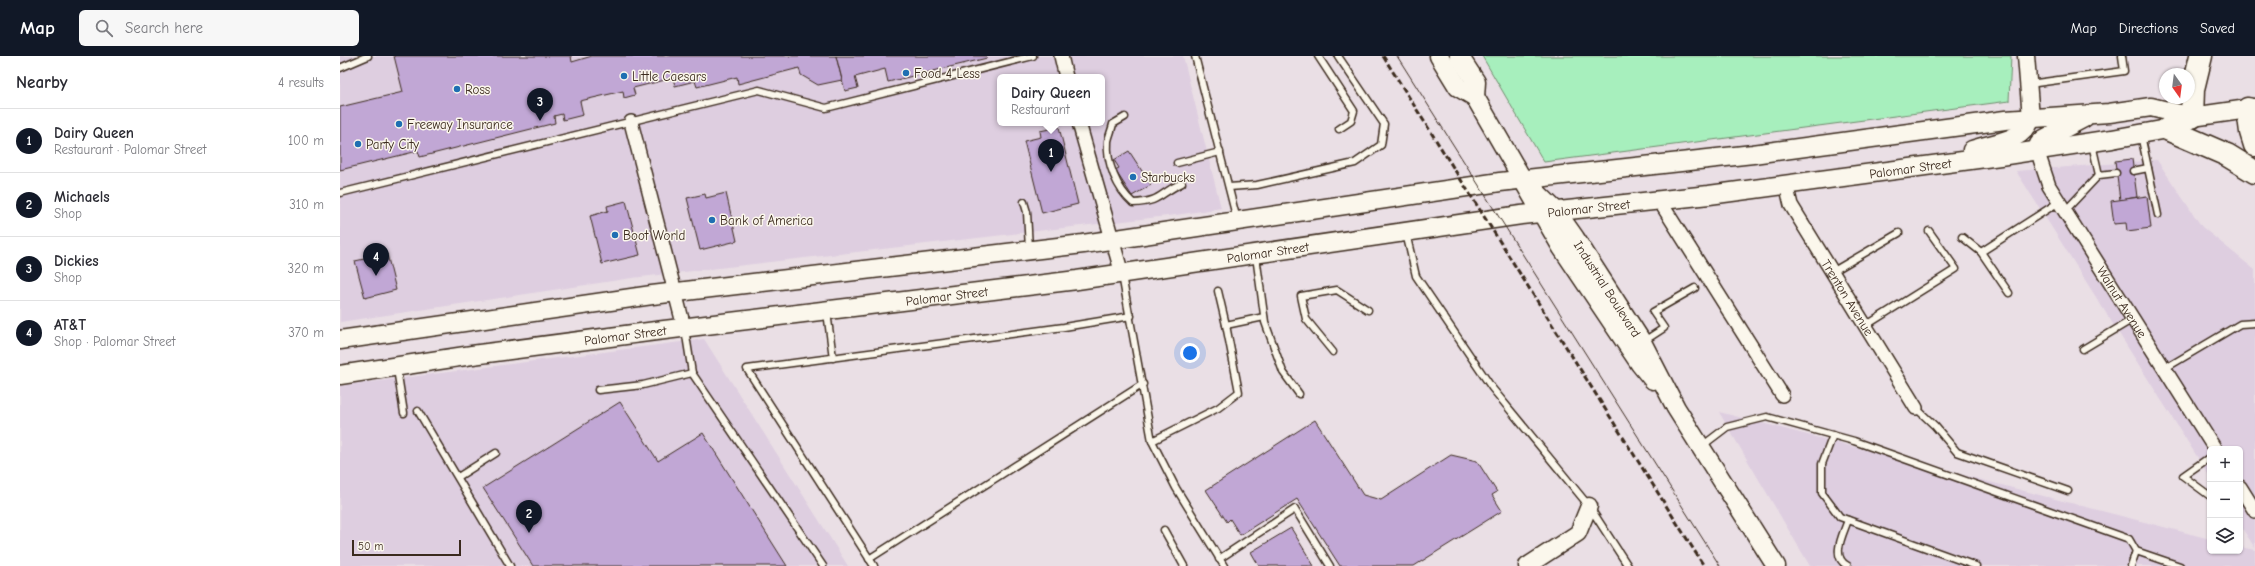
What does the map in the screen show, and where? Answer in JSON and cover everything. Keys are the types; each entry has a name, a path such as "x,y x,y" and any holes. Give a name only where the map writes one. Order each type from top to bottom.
{"highway":[{"path":"2192,117 2193,89 2201,56"},
{"path":"2252,108 2251,132 2255,145"},
{"path":"2167,129 2227,155 2255,172"}],"main road":[{"name":"Industrial Boulevard","path":"1439,56 1458,87 1475,97 1524,180 1642,342 1676,408 1776,566"},
{"name":"Industrial Boulevard","path":"1459,56 1476,82 1475,97"},
{"name":"Palomar Street","path":"340,340 644,296 1112,239 1524,180 2031,118 2092,114 2151,107 2192,117"},
{"name":"Palomar Street","path":"340,375 684,327 1122,274 1548,212 1659,200 1932,165 2092,142 2167,129 2192,117 2252,108"},
{"path":"2037,150 2039,144 2044,139 2092,114"},
{"path":"1932,165 1976,149 2013,139 2028,127 2031,118"},
{"name":"Industrial Boulevard","path":"1548,212 1640,364 1676,408"}],"street":[{"path":"1061,56 1065,74"},
{"path":"2026,56 2027,84 2031,118"},
{"path":"631,122 684,327"},
{"path":"1080,126 1122,274"},
{"name":"Walnut Avenue","path":"2037,150 2049,186 2213,446"},
{"name":"Trenton Avenue","path":"1786,184 1791,204 1916,408"},
{"path":"1659,200 1782,395"},
{"path":"2243,492 2255,511"},
{"path":"1527,566 1578,533 1589,506"}],"lane":[{"path":"340,68 368,56"},
{"path":"340,193 759,90 826,108 1033,56"},
{"path":"1195,56 1238,221"},
{"path":"1318,56 1354,112 1351,121 1339,129"},
{"path":"1229,187 1257,186 1355,164 1381,145 1384,124 1338,56"},
{"path":"2027,84 2124,71 2122,56"},
{"path":"1125,117 1113,124 1108,142 1110,161 1116,180 1124,195 1133,203 1147,203 1158,200 1172,188 1182,183"},
{"path":"2141,133 2158,215"},
{"path":"2092,142 2098,176"},
{"path":"1177,163 1220,152"},
{"path":"2134,171 2148,168"},
{"path":"1981,252 2062,206 2098,176 2116,173"},
{"path":"1024,202 1027,212 1029,250"},
{"path":"1865,326 1956,269 1929,231"},
{"path":"1406,233 1416,276 1492,388 1589,506 1628,566"},
{"path":"1832,272 1899,233"},
{"path":"1962,237 1981,252 2009,293"},
{"path":"1256,254 1264,317 1283,372 1299,394"},
{"path":"1122,274 1131,316 1152,441 1176,488 1224,566"},
{"path":"1642,342 1664,328 1653,312 1695,288"},
{"path":"1152,441 1218,408 1239,392 1218,290"},
{"path":"1333,352 1306,319 1301,296 1337,290 1368,310"},
{"path":"826,310 833,358"},
{"path":"874,566 747,369 1131,316"},
{"path":"1226,325 1264,317"},
{"path":"2083,349 2133,319"},
{"path":"2164,369 2240,324 2255,323"},
{"path":"684,327 692,373 823,566"},
{"path":"396,366 404,413"},
{"path":"598,390 642,385 692,373"},
{"path":"869,559 1143,384"},
{"path":"1916,408 1935,426 1957,452 2068,491"},
{"path":"418,411 510,566"},
{"path":"1701,447 1727,427 1766,417 1854,441 2129,539 2136,551 2180,566"},
{"path":"1833,435 1822,464 1822,493 1840,517 1976,566"},
{"path":"458,477 496,453"},
{"path":"2207,459 2183,476 2207,494"},
{"path":"1219,559 1296,509 1330,566"},
{"path":"1848,520 1839,546 1838,556 1841,562 1848,566"},
{"path":"1164,530 1184,566"},
{"path":"2131,566 2136,551"}],"shaded area":[{"path":"340,56 1183,56 1221,208 1176,215 632,278 340,322"},
{"path":"2157,160 2202,227 2255,270 2255,548 2243,530 2243,446 2207,446 2207,472 2016,171"},
{"path":"704,339 848,566 340,566 340,386"},
{"path":"1719,412 2207,538 2207,554 2243,554 2243,548 2255,550 2255,566 1810,566"}],"green space":[{"path":"1482,56 2011,56 2009,101 1544,162"}],"building":[{"path":"394,56 571,56 572,62 592,56 836,56 842,80 818,85 801,75 799,68 738,84 737,77 697,87 695,81 675,86 673,78 633,88 635,95 624,98 623,91 580,101 583,115 563,120 562,114 554,116 555,123 420,157 418,151 340,170 340,107 403,92"},
{"name":"Food 4 Less","path":"836,56 986,56 987,58 888,82 885,69 855,77 858,88 845,91"},
{"path":"1059,127 1078,204 1042,213 1024,141 1041,137 1040,131"},
{"name":"Starbucks","path":"1129,151 1151,185 1132,196 1115,170 1119,168 1114,160"},
{"path":"2132,159 2137,197 2120,200 2115,161"},
{"name":"Bank of America","path":"726,193 737,241 700,250 687,198 705,194 706,198"},
{"path":"2147,196 2151,228 2127,231 2126,223 2114,224 2111,201"},
{"name":"Boot World","path":"626,201 640,255 602,264 590,216 608,211 607,206"},
{"path":"387,254 396,290 365,298 355,261"},
{"path":"620,402 658,461 703,433 787,566 533,566 483,488"},
{"path":"1315,420 1363,495 1381,500 1451,455 1477,461 1497,492 1492,495 1502,511 1414,566 1340,566 1297,499 1240,535 1230,519 1227,522 1206,490"},
{"path":"1291,528 1314,566 1259,566 1251,552"}],"tram line":[{"path":"1397,56 1720,566"}],"railway":[{"path":"1383,56 1704,566"}],"place":[{"name":"Food 4 Less","path":"906,73"},
{"name":"Little Caesars","path":"624,76"},
{"name":"Ross","path":"457,89"},
{"name":"Dickies","path":"540,121"},
{"name":"Freeway Insurance","path":"399,124"},
{"name":"Party City","path":"358,144"},
{"name":"Dairy Queen","path":"1051,172"},
{"name":"Starbucks","path":"1133,177"},
{"name":"Bank of America","path":"712,220"},
{"name":"Boot World","path":"615,235"},
{"name":"AT&T","path":"376,276"},
{"name":"Michaels","path":"529,533"}]}
